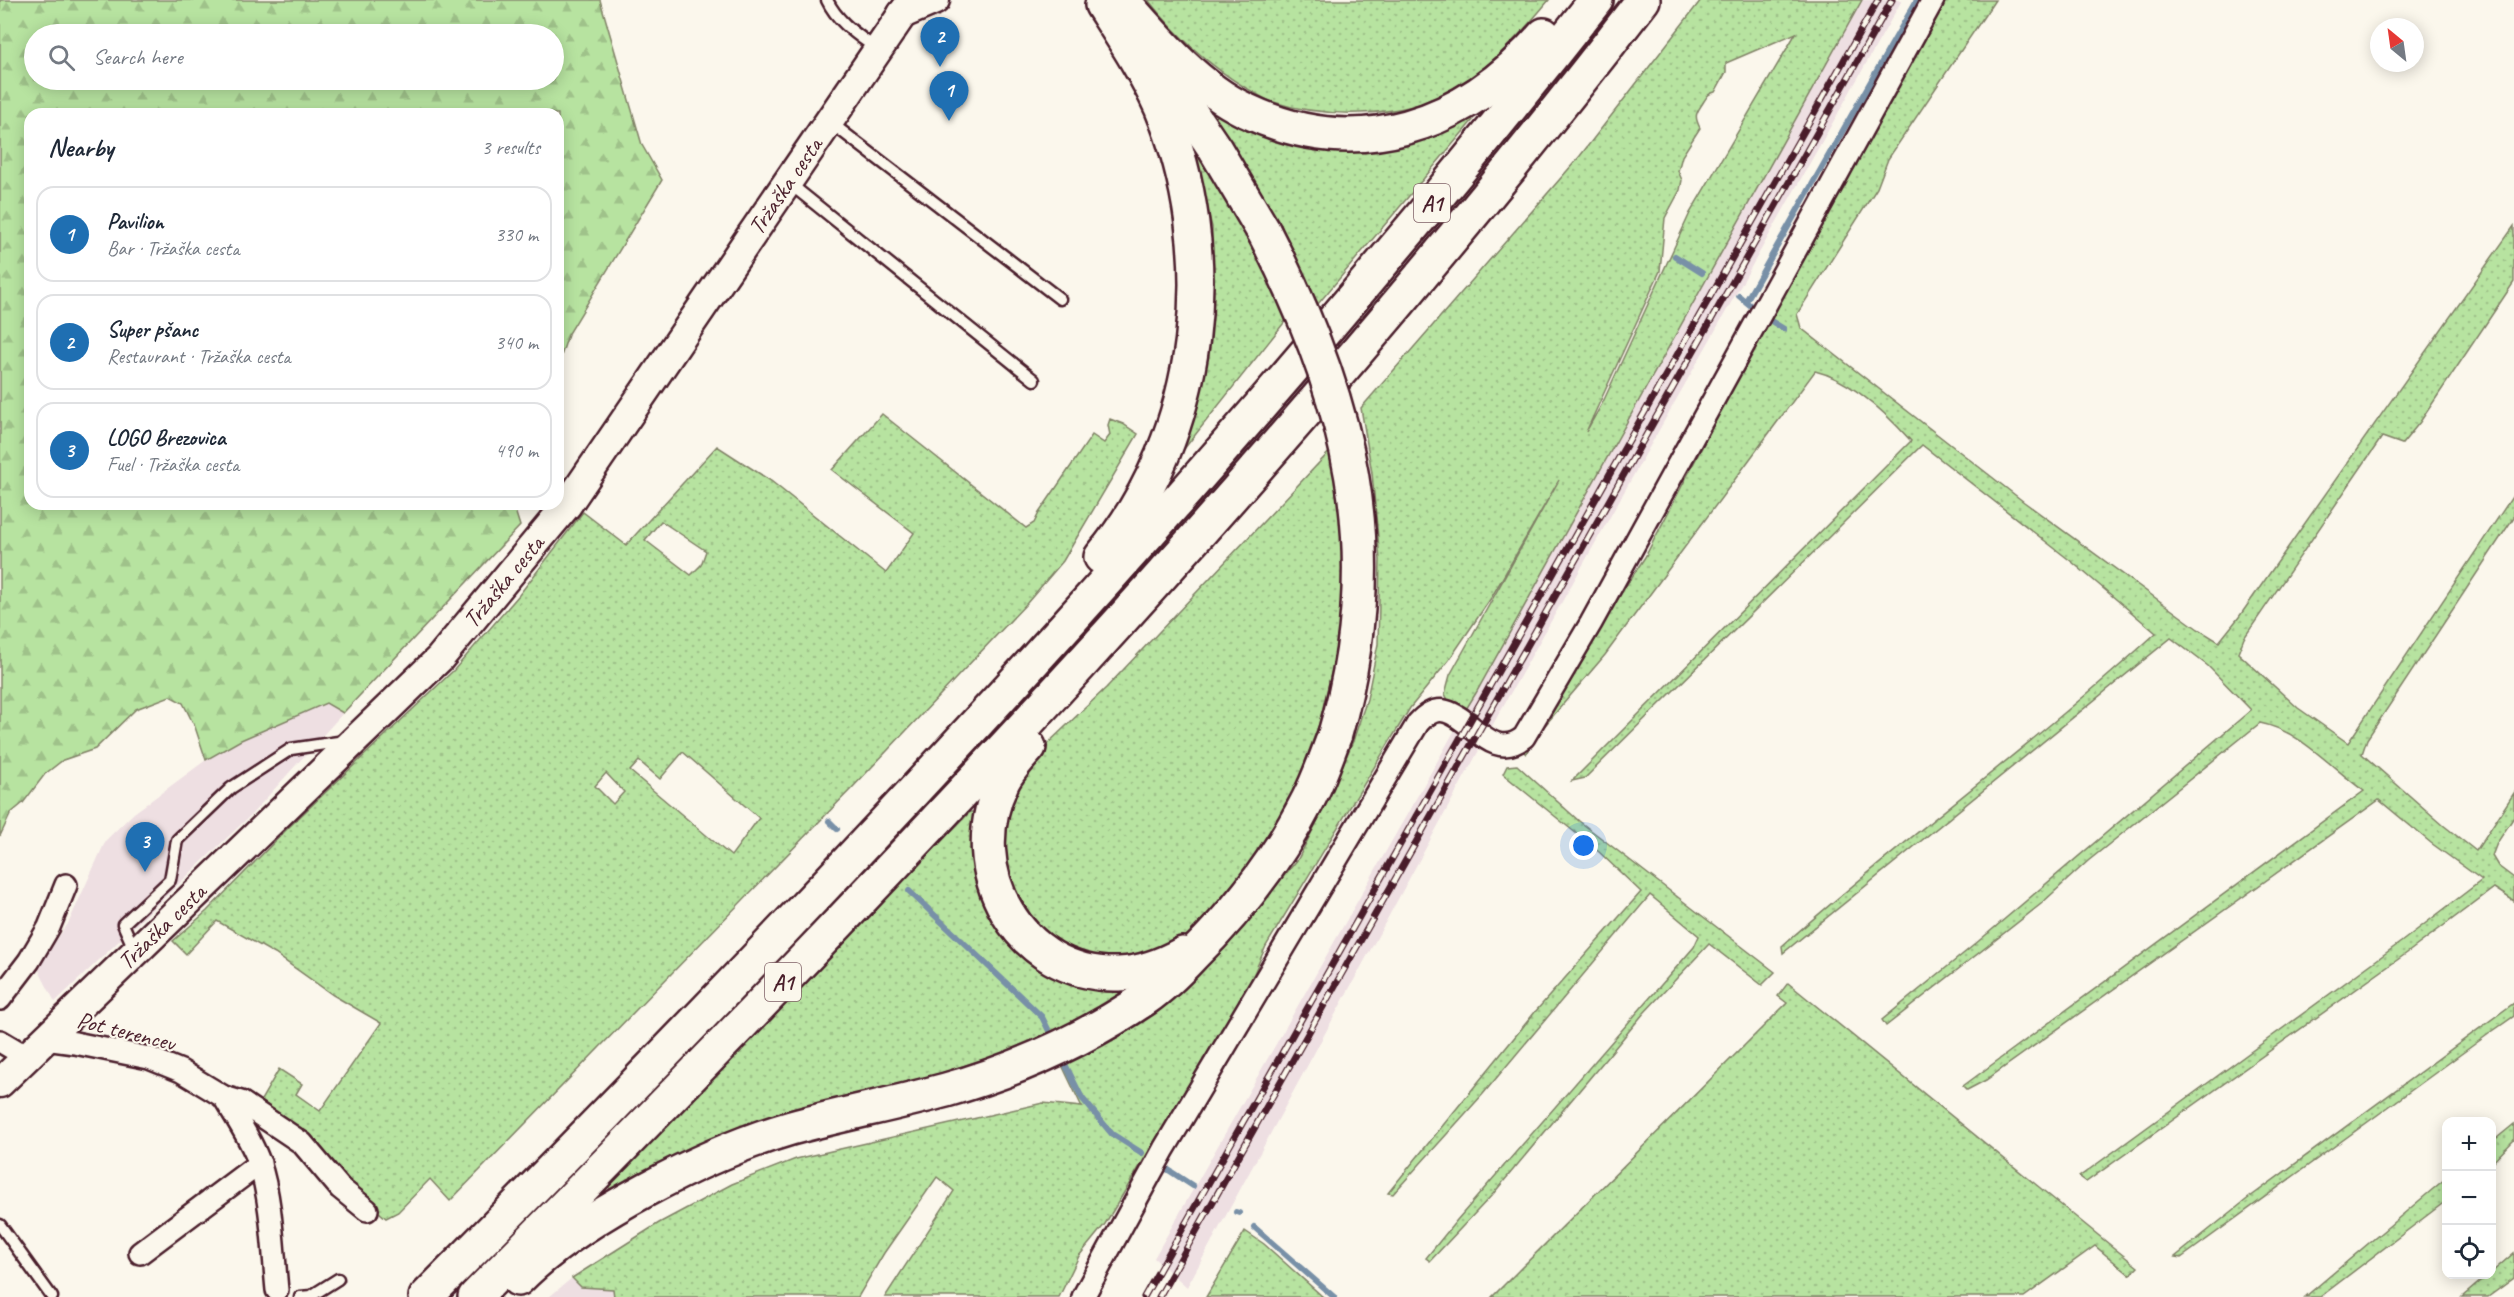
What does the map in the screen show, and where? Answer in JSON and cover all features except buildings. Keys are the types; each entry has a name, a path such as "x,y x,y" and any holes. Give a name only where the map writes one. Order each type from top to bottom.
{"highway":[{"path":"1111,2 1222,96 1245,110 1286,126 1338,135 1370,134 1423,122 1473,100 1526,56 1575,0"},
{"name":"A1","path":"426,1297 579,1143 836,874 1041,653 1356,294 1480,145 1596,0"},
{"name":"A1","path":"474,1297 725,1044 1084,659 1205,525 1489,193 1643,0"},
{"path":"500,1297 524,1273 601,1217 726,1149 790,1129 948,1090 1055,1050 1147,997 1220,929 1252,890 1281,849 1309,799 1335,734 1351,677 1360,609 1361,564 1355,490 1342,422 1321,357 1295,295 1264,232 1215,149 1156,62 1111,2"},
{"path":"1041,653 1053,615 1117,538 1154,476 1180,405 1194,323 1197,274 1193,227 1179,163 1153,91 1111,2"},
{"path":"1084,659 1066,704 1014,763 995,799 987,839 988,861 1001,903 1026,938 1043,952 1080,969 1101,974 1130,973 1161,966 1220,929"}],"main road":[{"path":"907,7 935,0"},
{"name":"Tržaška cesta","path":"564,510 907,7"},
{"name":"Tržaška cesta","path":"0,1083 440,658 564,510"}],"street":[{"path":"1083,1297 1164,1149 1418,723 1426,714 1435,710 1445,710 1456,715 1491,742 1508,746 1524,737 1591,623 1933,0"},
{"path":"0,999 29,961 50,927 66,885"},
{"path":"0,1041 36,1048"},
{"name":"Pot terencev","path":"36,1048 75,1042 149,1058 181,1071 224,1097 241,1102 302,1143 340,1188 367,1210"},
{"name":"Pot terencev","path":"224,1097 260,1163 282,1295"},
{"path":"140,1254 260,1163"}],"lane":[{"path":"827,0 833,13 850,30 878,50"},
{"path":"830,121 1060,299"},
{"path":"789,183 1034,380"},
{"path":"135,951 123,924 170,880 177,840 192,825 231,788 291,749 357,739"},
{"path":"0,1225 52,1297"},
{"path":"300,1297 311,1296 338,1279"}],"shaded area":[{"path":"1862,0 1902,0 1502,708 1187,1287 1154,1258 1446,746"},
{"path":"326,703 343,713 251,815 55,1002 37,967 68,924 106,840 134,813 206,760 241,740"},
{"path":"572,1278 581,1287 613,1289 614,1297 549,1297"}],"green space":[{"path":"0,0 600,0 642,145 662,180 568,335 564,347 564,108 24,108 24,510 515,510 520,526 343,713 326,703 241,740 206,760 195,727 183,703 170,696 136,709 95,749 63,760 45,774 23,803 11,813 0,836"},
{"path":"1148,0 1549,0 1527,26 1490,62 1449,92 1408,107 1385,111 1337,113 1291,107 1270,101 1246,88 1206,59 1181,37"},
{"path":"1701,0 1862,0 1465,711 1448,700 1445,694 1450,675 1559,480 1491,598 1449,660 1410,708 1266,946 1248,987 1105,1224 1079,1256 1059,1297 885,1297 954,1191 937,1177 884,1253 858,1297 614,1297 613,1289 581,1287 572,1278 659,1223 732,1184 796,1159 1043,1103 1082,1107 1062,1065 1094,1046 1261,904 1298,859 1325,806 1353,741 1367,699 1378,644 1380,560 1372,473 1361,408 1580,156","holes":["1796,33 1690,213 1603,402 1586,432 1660,271 1665,218 1680,190 1682,180 1678,171 1682,156 1700,128 1696,116 1698,111 1707,96 1715,92 1726,72 1726,63"]},
{"path":"1940,0 1995,0 1888,159 1877,188 1797,314 1801,328 2024,502 2219,642 2239,617 2514,226 2514,282 2420,422 2402,444 2382,437 2244,638 2238,653 2298,708 2348,743 2514,494 2514,517 2367,739 2362,754 2476,851 2514,793 2514,817 2497,843 2492,856 2498,866 2514,878 2514,901 2494,888 2407,953 2086,1182 2079,1177 2401,942 2482,880 2431,843 2379,800 1986,1080 1967,1090 1963,1086 2364,791 2302,742 2275,727 2260,723 2088,861 2041,904 1886,1026 1882,1020 2251,710 2208,666 2171,638 1783,953 1782,946 1828,906 2064,713 2156,633 2072,562 1922,445 1585,778 1572,781 1911,441 1868,399 1829,375 1815,371 1605,655 1535,737 1526,754 1520,748 1645,557 1710,432 1762,321"},
{"path":"1194,93 1266,130 1315,149 1374,151 1426,139 1473,120 1318,304 1273,213 1268,215"},
{"path":"1191,128 1291,314 1180,454 1212,275 1212,227 1188,132"},
{"path":"882,414 1026,528 1034,523 1092,435 1104,443 1110,435 1108,425 1110,419 1138,434 1063,561 1027,603 852,788 450,1201 430,1179 398,1212 386,1218 257,1107 279,1069 302,1084 296,1094 320,1111 381,1023 333,995 275,954 217,921 186,954 173,941 207,911 288,828 454,670 519,595 583,512 626,545 717,446 771,481 886,573 914,533 832,470","holes":["661,521 706,551 701,565 691,575 645,540","683,752 759,818 731,856 630,771 639,761 660,779","606,773 624,792 613,804 595,786"]},
{"path":"1334,447 1345,566 1338,645 1319,724 1274,836 1238,887 1203,923 1179,941 1158,953 1116,962 1083,959 1048,940 1021,912 1003,876 1001,837 1023,767 1106,688"},
{"path":"1517,765 1579,821 1775,972 1762,985 1709,944 1644,1013 1493,1194 1430,1261 1426,1258 1457,1220 1694,947 1699,936 1650,895 1483,1094 1393,1194 1388,1193 1535,1012 1641,892 1599,852 1503,774 1507,766"},
{"path":"970,812 974,812 977,816 1003,924 1138,984 1083,1020 1020,1048 941,1073 780,1115 612,1190 608,1187 609,1182"},
{"path":"1788,983 2138,1267 2130,1275 2095,1246 2024,1297 1492,1297 1787,1003 1778,996"},
{"path":"2514,1003 2514,1016 2181,1258 2175,1257 2246,1200"},
{"path":"2514,1124 2514,1140 2496,1159 2496,1139"},
{"path":"2442,1181 2442,1204 2320,1297 2305,1297"},
{"path":"1245,1231 1264,1244 1323,1297 1206,1297"},
{"path":"2514,1253 2514,1278 2488,1297 2462,1297 2483,1279 2496,1279 2496,1269"}],"waterway":[{"path":"1746,301 1917,0"},
{"path":"1675,256 1702,273"},
{"path":"1739,296 1751,306"},
{"path":"1771,321 1784,329"},
{"path":"829,821 837,829"},
{"path":"909,891 1042,1017 1052,1037"},
{"path":"1063,1060 1082,1098 1112,1134 1142,1153"},
{"path":"1167,1169 1193,1186"},
{"path":"1254,1227 1334,1297"}],"railway":[{"path":"1144,1297 1878,0"},
{"path":"1159,1297 1892,0"}],"place":[{"name":"Super pšanc","path":"940,67"},
{"name":"Pavilion","path":"949,121"},
{"name":"LOGO Brezovica","path":"145,872"}]}
